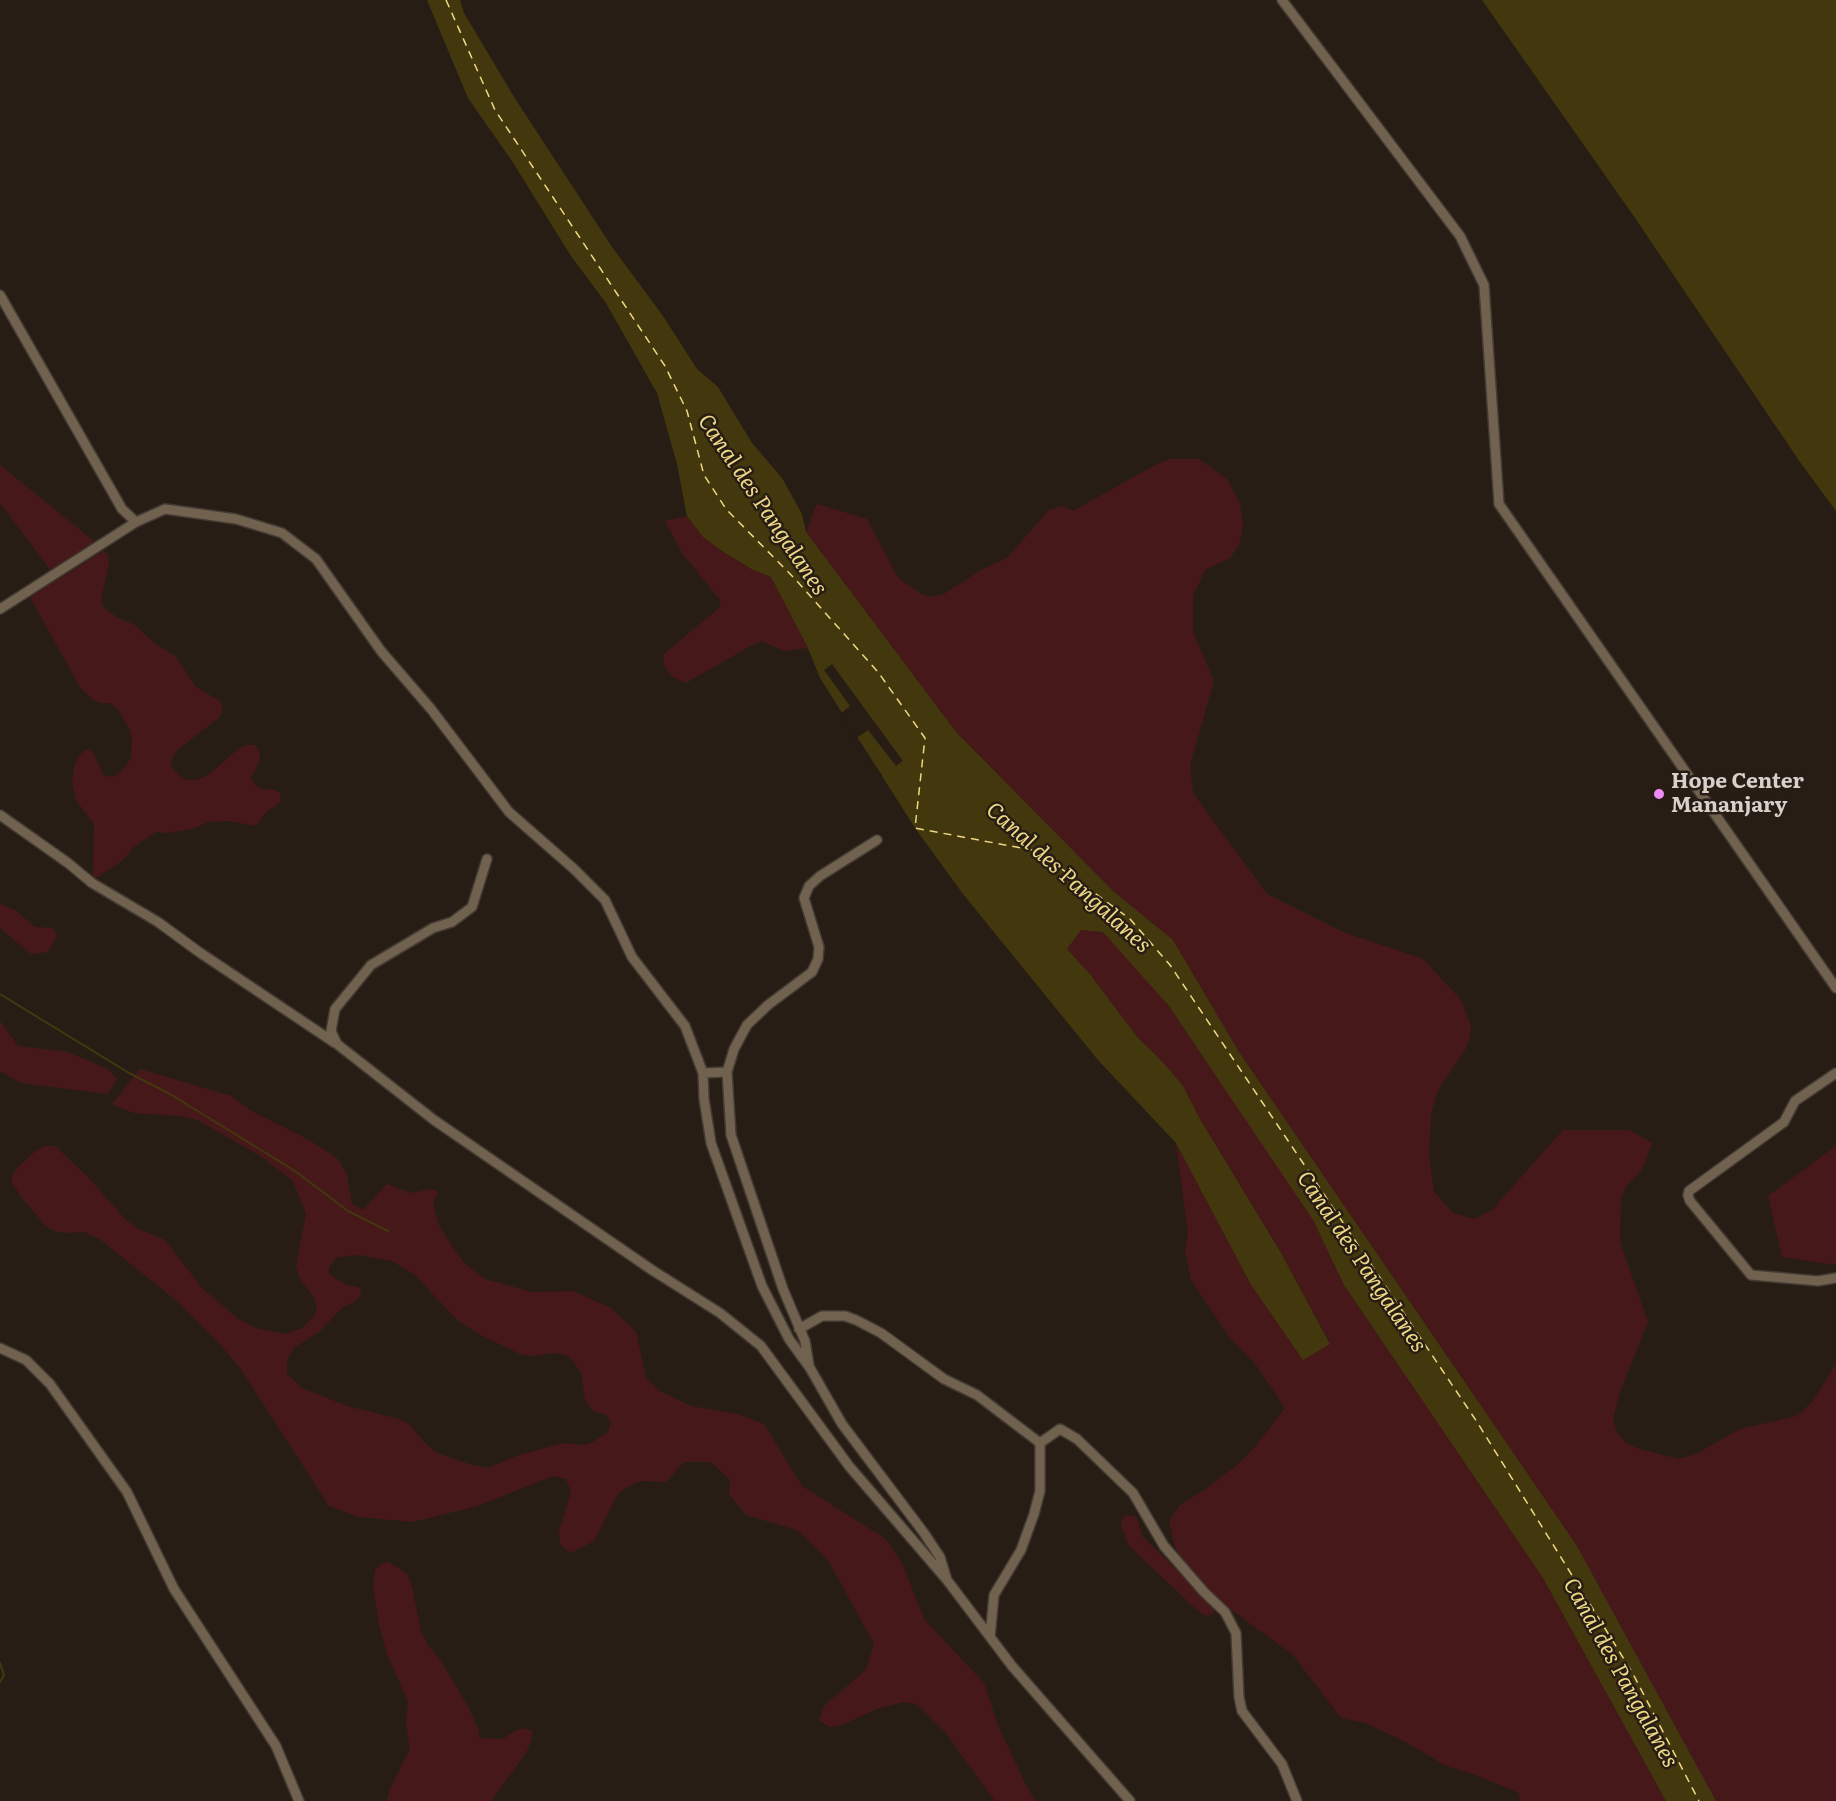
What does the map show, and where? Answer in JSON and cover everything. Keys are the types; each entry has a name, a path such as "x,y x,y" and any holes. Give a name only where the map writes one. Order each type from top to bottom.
{"street":[{"path":"1282,0 1460,236 1484,285 1499,504 1836,988"},
{"path":"0,295 122,509 136,522"},
{"path":"0,609 136,522 165,509 236,519 282,533 316,559 381,651 431,709 508,812 574,869 605,900 632,957 685,1026 703,1073 704,1099 711,1143 758,1275 789,1339 810,1368 842,1424 940,1557 947,1580"},
{"path":"0,815 68,863 92,883 158,922 337,1044 434,1120 652,1270 720,1313 760,1346 849,1466 947,1580 1012,1666 1130,1801"},
{"path":"810,1368 805,1341 783,1289 731,1135 727,1072 734,1049 747,1025 768,1005 812,972 818,959 819,947 804,898 809,886 819,876 877,840"},
{"path":"337,1044 331,1031 335,1009 371,965 433,928 452,922 472,907 487,860"},
{"path":"703,1073 727,1072"},
{"path":"1836,1073 1795,1101 1784,1122 1689,1191 1688,1195 1690,1201 1751,1275 1818,1281 1836,1278"},
{"path":"800,1329 822,1316 845,1316 856,1320 889,1339 944,1379 977,1395 1040,1443"},
{"path":"0,1348 26,1360 50,1384 127,1492 174,1588 276,1746 299,1801"},
{"path":"1040,1443 1060,1429 1077,1439 1133,1493 1164,1546 1204,1592 1225,1612 1236,1633 1239,1697 1242,1711 1282,1764 1297,1801"},
{"path":"990,1637 994,1595 1021,1550 1040,1491 1040,1443"}],"shaded area":[{"path":"1170,459 1199,459 1227,479 1240,504 1243,525 1239,545 1230,558 1205,570 1193,596 1193,632 1214,681 1190,765 1193,793 1267,894 1343,932 1423,959 1461,1000 1471,1026 1470,1037 1465,1050 1438,1090 1431,1114 1429,1155 1434,1192 1453,1213 1474,1219 1492,1210 1563,1130 1629,1130 1652,1143 1643,1168 1625,1188 1621,1200 1620,1242 1648,1322 1620,1392 1613,1419 1617,1433 1626,1443 1639,1449 1679,1459 1696,1454 1740,1429 1797,1416 1813,1401 1836,1364 1836,1801 1716,1801 1577,1546 1239,1052 1173,940 1113,891 956,732 806,532 817,504 867,519 898,578 923,595 930,597 944,594 981,570 1007,558 1049,510 1062,506 1073,511"},
{"path":"0,465 95,542 52,572 0,503"},
{"path":"687,516 703,537 722,551 753,570 771,577 808,648 784,651 762,641 686,683 673,677 664,666 664,654 719,608 721,601 682,553 665,521"},
{"path":"103,551 108,554 109,563 101,599 103,607 118,618 135,625 153,642 176,657 196,687 220,701 223,709 220,717 177,750 172,758 171,767 184,779 202,778 238,749 246,745 255,745 260,753 259,762 251,778 255,785 263,790 272,789 280,793 281,802 266,812 256,826 230,821 208,822 192,829 166,833 156,832 134,847 122,861 93,878 94,824 76,800 72,782 75,764 85,749 93,752 104,776 114,777 127,765 131,757 130,730 117,708 110,703 93,700 80,687 30,597"},
{"path":"0,904 15,910 35,927 53,928 57,936 48,952 31,954 0,928"},
{"path":"1081,930 1103,932 1137,968 1169,1006 1236,1104 1313,1220 1344,1285 1543,1578 1666,1801 1520,1801 1519,1793 1473,1774 1446,1766 1406,1742 1365,1723 1341,1718 1293,1655 1222,1603 1200,1584 1189,1570 1175,1547 1169,1521 1181,1504 1206,1489 1237,1465 1254,1448 1285,1408 1256,1365 1230,1338 1191,1280 1185,1252 1188,1233 1176,1143 1250,1283 1330,1343 1281,1253 1200,1119 1183,1086 1138,1038 1089,973 1067,949"},
{"path":"0,1021 18,1046 67,1052 108,1069 117,1079 108,1094 21,1083 0,1071"},
{"path":"140,1069 231,1096 253,1112 309,1140 338,1159 347,1175 352,1203 363,1210 387,1184 411,1193 432,1189 438,1192 433,1204 440,1228 463,1262 485,1279 532,1292 573,1291 611,1308 636,1332 646,1377 660,1391 691,1406 738,1414 764,1424 802,1486 886,1539 902,1563 924,1619 984,1683 999,1728 1036,1801 995,1801 945,1732 917,1704 904,1702 879,1708 842,1725 830,1727 819,1720 824,1706 866,1670 874,1644 828,1560 797,1530 746,1515 729,1494 730,1480 711,1462 684,1462 666,1482 641,1481 629,1486 618,1494 594,1541 571,1553 560,1544 559,1531 571,1492 566,1479 553,1476 478,1506 413,1522 359,1517 329,1506 240,1368 219,1343 179,1303 101,1240 85,1232 64,1233 54,1231 45,1225 11,1181 19,1166 38,1149 55,1146 89,1178 124,1218 138,1229 163,1239 202,1288 237,1318 255,1328 284,1334 303,1328 317,1312 315,1299 300,1279 296,1266 306,1214 293,1181 263,1158 198,1120 180,1116 134,1113 112,1104","holes":["358,1255 392,1261 415,1275 457,1320 481,1335 520,1354 534,1356 555,1353 568,1356 581,1373 585,1400 593,1411 606,1415 610,1420 607,1433 591,1443 584,1445 564,1443 519,1455 488,1468 437,1453 409,1424 399,1419 347,1406 302,1388 287,1374 287,1360 294,1348 319,1332 343,1307 356,1301 361,1295 360,1288 346,1285 329,1274 329,1267 337,1257"]},
{"path":"1836,1146 1836,1265 1782,1257 1768,1196"},
{"path":"1126,1515 1137,1518 1142,1536 1213,1605 1215,1608 1213,1614 1206,1616 1197,1610 1129,1546 1121,1520"},
{"path":"388,1562 407,1573 421,1631 470,1710 479,1731 479,1738 504,1738 525,1728 532,1731 532,1739 526,1753 491,1801 387,1801 390,1789 410,1749 406,1724 408,1702 387,1654 373,1586 375,1570"}],"water":[{"name":"Canal des Pangalanes","path":"427,0 460,0 464,13 514,97 612,247 663,316 697,369 718,387 752,443 782,478 802,514 806,532 956,732 1113,891 1173,940 1239,1052 1577,1546 1716,1801 1666,1801 1543,1578 1344,1285 1313,1220 1169,1006 1103,932 1081,930 1067,949 1089,973 1138,1038 1183,1086 1200,1119 1281,1253 1330,1344 1303,1360 1250,1283 1176,1143 1098,1060 963,894 915,828 820,678 808,648 771,577 753,570 722,551 703,537 687,516 677,464 657,393 606,303 571,256 512,161 468,98"},
{"path":"1482,0 1836,0 1836,511 1800,462 1633,215"}],"pier":[{"path":"832,664 903,761 896,766 868,730 856,739 840,714 850,706 824,670"},
{"path":"861,747 882,775 880,777"}],"waterway":[{"path":"0,994 295,1171 348,1211 388,1231"},
{"path":"0,1663 4,1675 0,1682"}],"ferry route":[{"path":"446,0 495,110 665,366 687,411 704,475 726,509 795,579 878,672 925,738 915,828 1037,851 1130,919 1170,965 1477,1422 1632,1672 1699,1801"}],"place":[{"name":"Hope Center Mananjary","path":"1659,794"}]}
